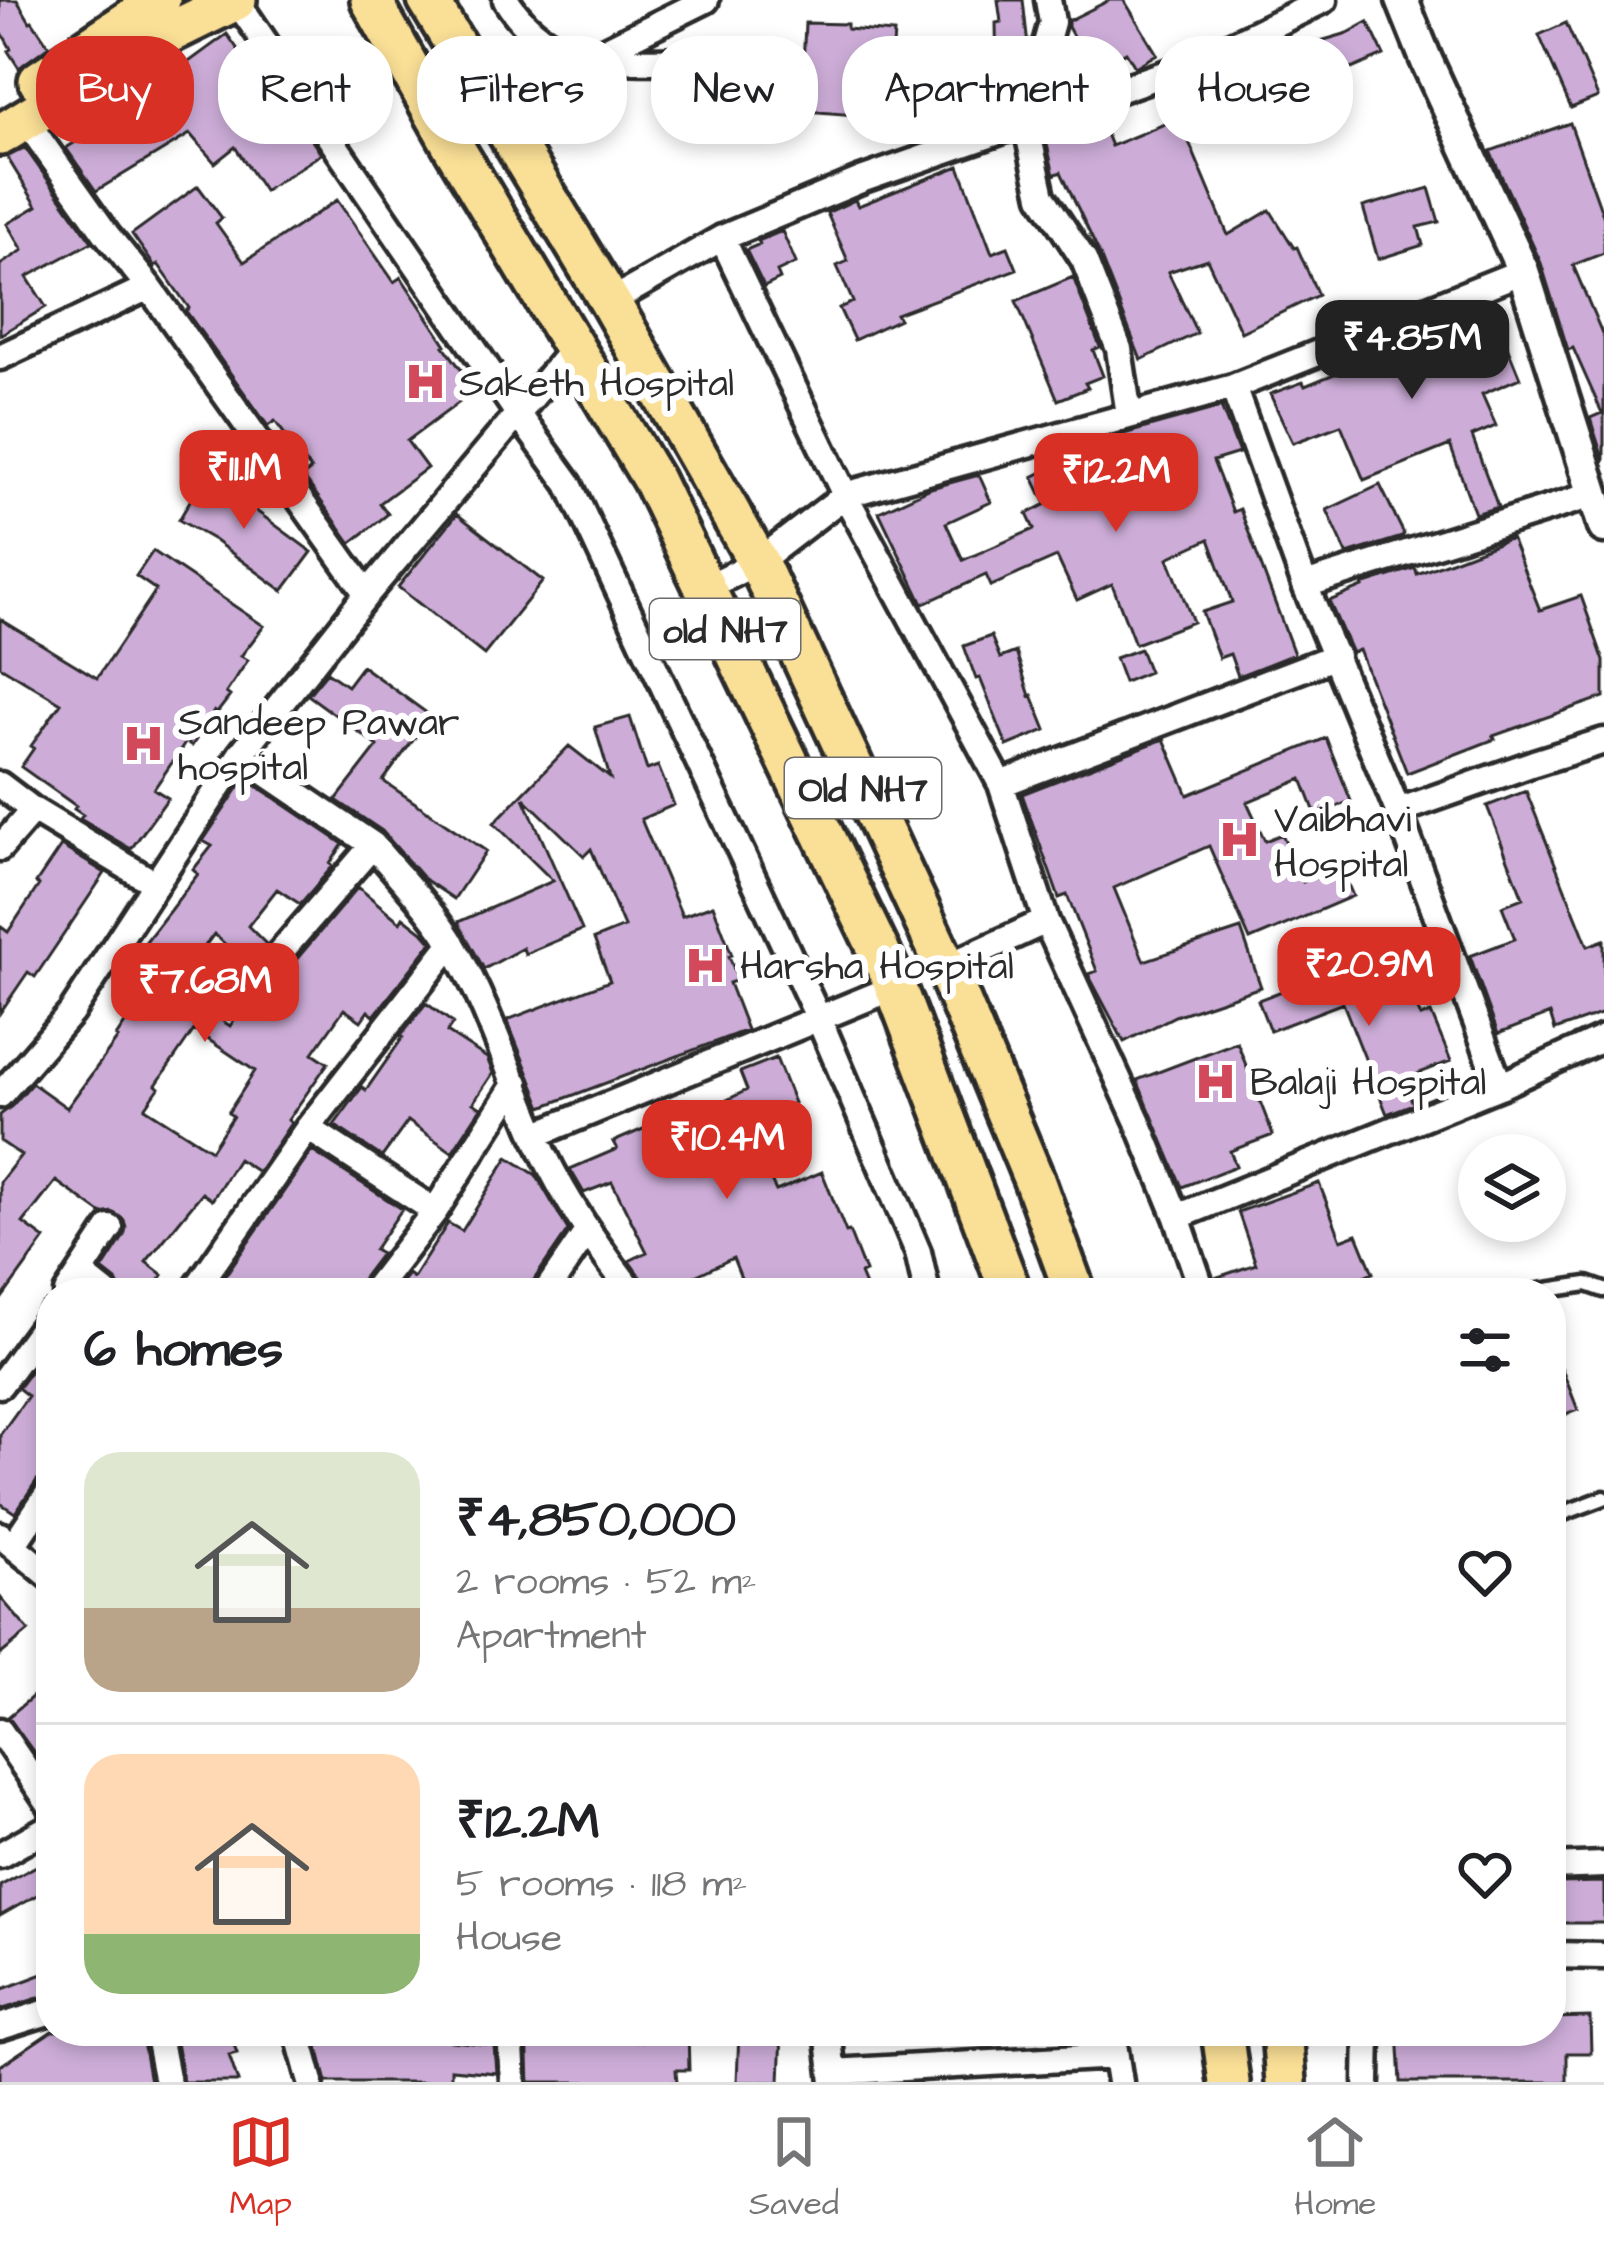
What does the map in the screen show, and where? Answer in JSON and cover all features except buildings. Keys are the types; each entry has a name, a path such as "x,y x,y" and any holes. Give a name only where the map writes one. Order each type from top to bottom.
{"main road":[{"path":"8,120 160,0"},
{"path":"8,120 236,0"},
{"name":"old NH7","path":"371,0 653,480 895,987 1005,1278"},
{"name":"Old NH7","path":"428,0 610,302 758,562 946,967 1070,1278"},
{"path":"1224,2046 1229,2082"},
{"path":"1283,2046 1286,2082"}],"street":[{"path":"236,0 569,484 819,1019 918,1252 924,1278"},
{"path":"506,0 520,21 540,36"},
{"path":"627,39 706,0"},
{"path":"1048,0 1052,22 1048,36"},
{"path":"1131,84 1192,64 1324,0"},
{"path":"1402,0 1523,271 1604,527"},
{"path":"8,120 149,287 367,594"},
{"path":"610,302 722,238 959,144"},
{"path":"1030,144 1042,196 1084,260 1119,350 1130,415"},
{"path":"722,238 845,495 1001,784 1046,920 1138,1122 1198,1278"},
{"path":"705,588 758,562 845,495 1233,387 1523,271"},
{"path":"0,357 149,287"},
{"path":"0,1095 70,1013 240,755 574,346"},
{"path":"1233,387 1500,1085"},
{"path":"1305,585 1592,495"},
{"path":"1001,784 1336,656"},
{"path":"1398,812 1604,741"},
{"path":"240,755 373,845 452,943 486,1009 535,1135 586,1233 618,1278"},
{"path":"0,785 154,884"},
{"path":"0,848 33,810"},
{"path":"273,961 373,845"},
{"path":"946,967 1046,920"},
{"path":"203,1278 308,1127 452,943"},
{"path":"535,1135 895,987"},
{"path":"1177,1216 1604,1038"},
{"path":"384,1278 435,1211 516,1083"},
{"path":"308,1127 435,1211"},
{"path":"78,1278 110,1228"},
{"path":"555,1278 586,1233"},
{"path":"0,1385 36,1336"},
{"path":"36,1507 7,1540 36,1564"},
{"path":"0,1731 36,1784"},
{"path":"0,1855 36,1835"},
{"path":"1566,1866 1604,1865"},
{"path":"1566,1955 1604,1955"},
{"path":"0,2027 36,2016"},
{"path":"160,2046 167,2082"},
{"path":"301,2046 311,2082"},
{"path":"510,2046 513,2082"},
{"path":"830,2046 833,2077 1116,2056"},
{"path":"1367,2082 1368,2046"}],"lane":[{"path":"1566,1287 1587,1284 1604,1290"},
{"path":"1566,1512 1604,1498"}],"place":[{"name":"Saketh Hospital","path":"425,382"},
{"name":"Sandeep Pawar hospital","path":"144,743"},
{"name":"Vaibhavi Hospital","path":"1240,840"},
{"name":"Harsha Hospital","path":"706,965"},
{"name":"Balaji Hospital","path":"1216,1081"}]}
